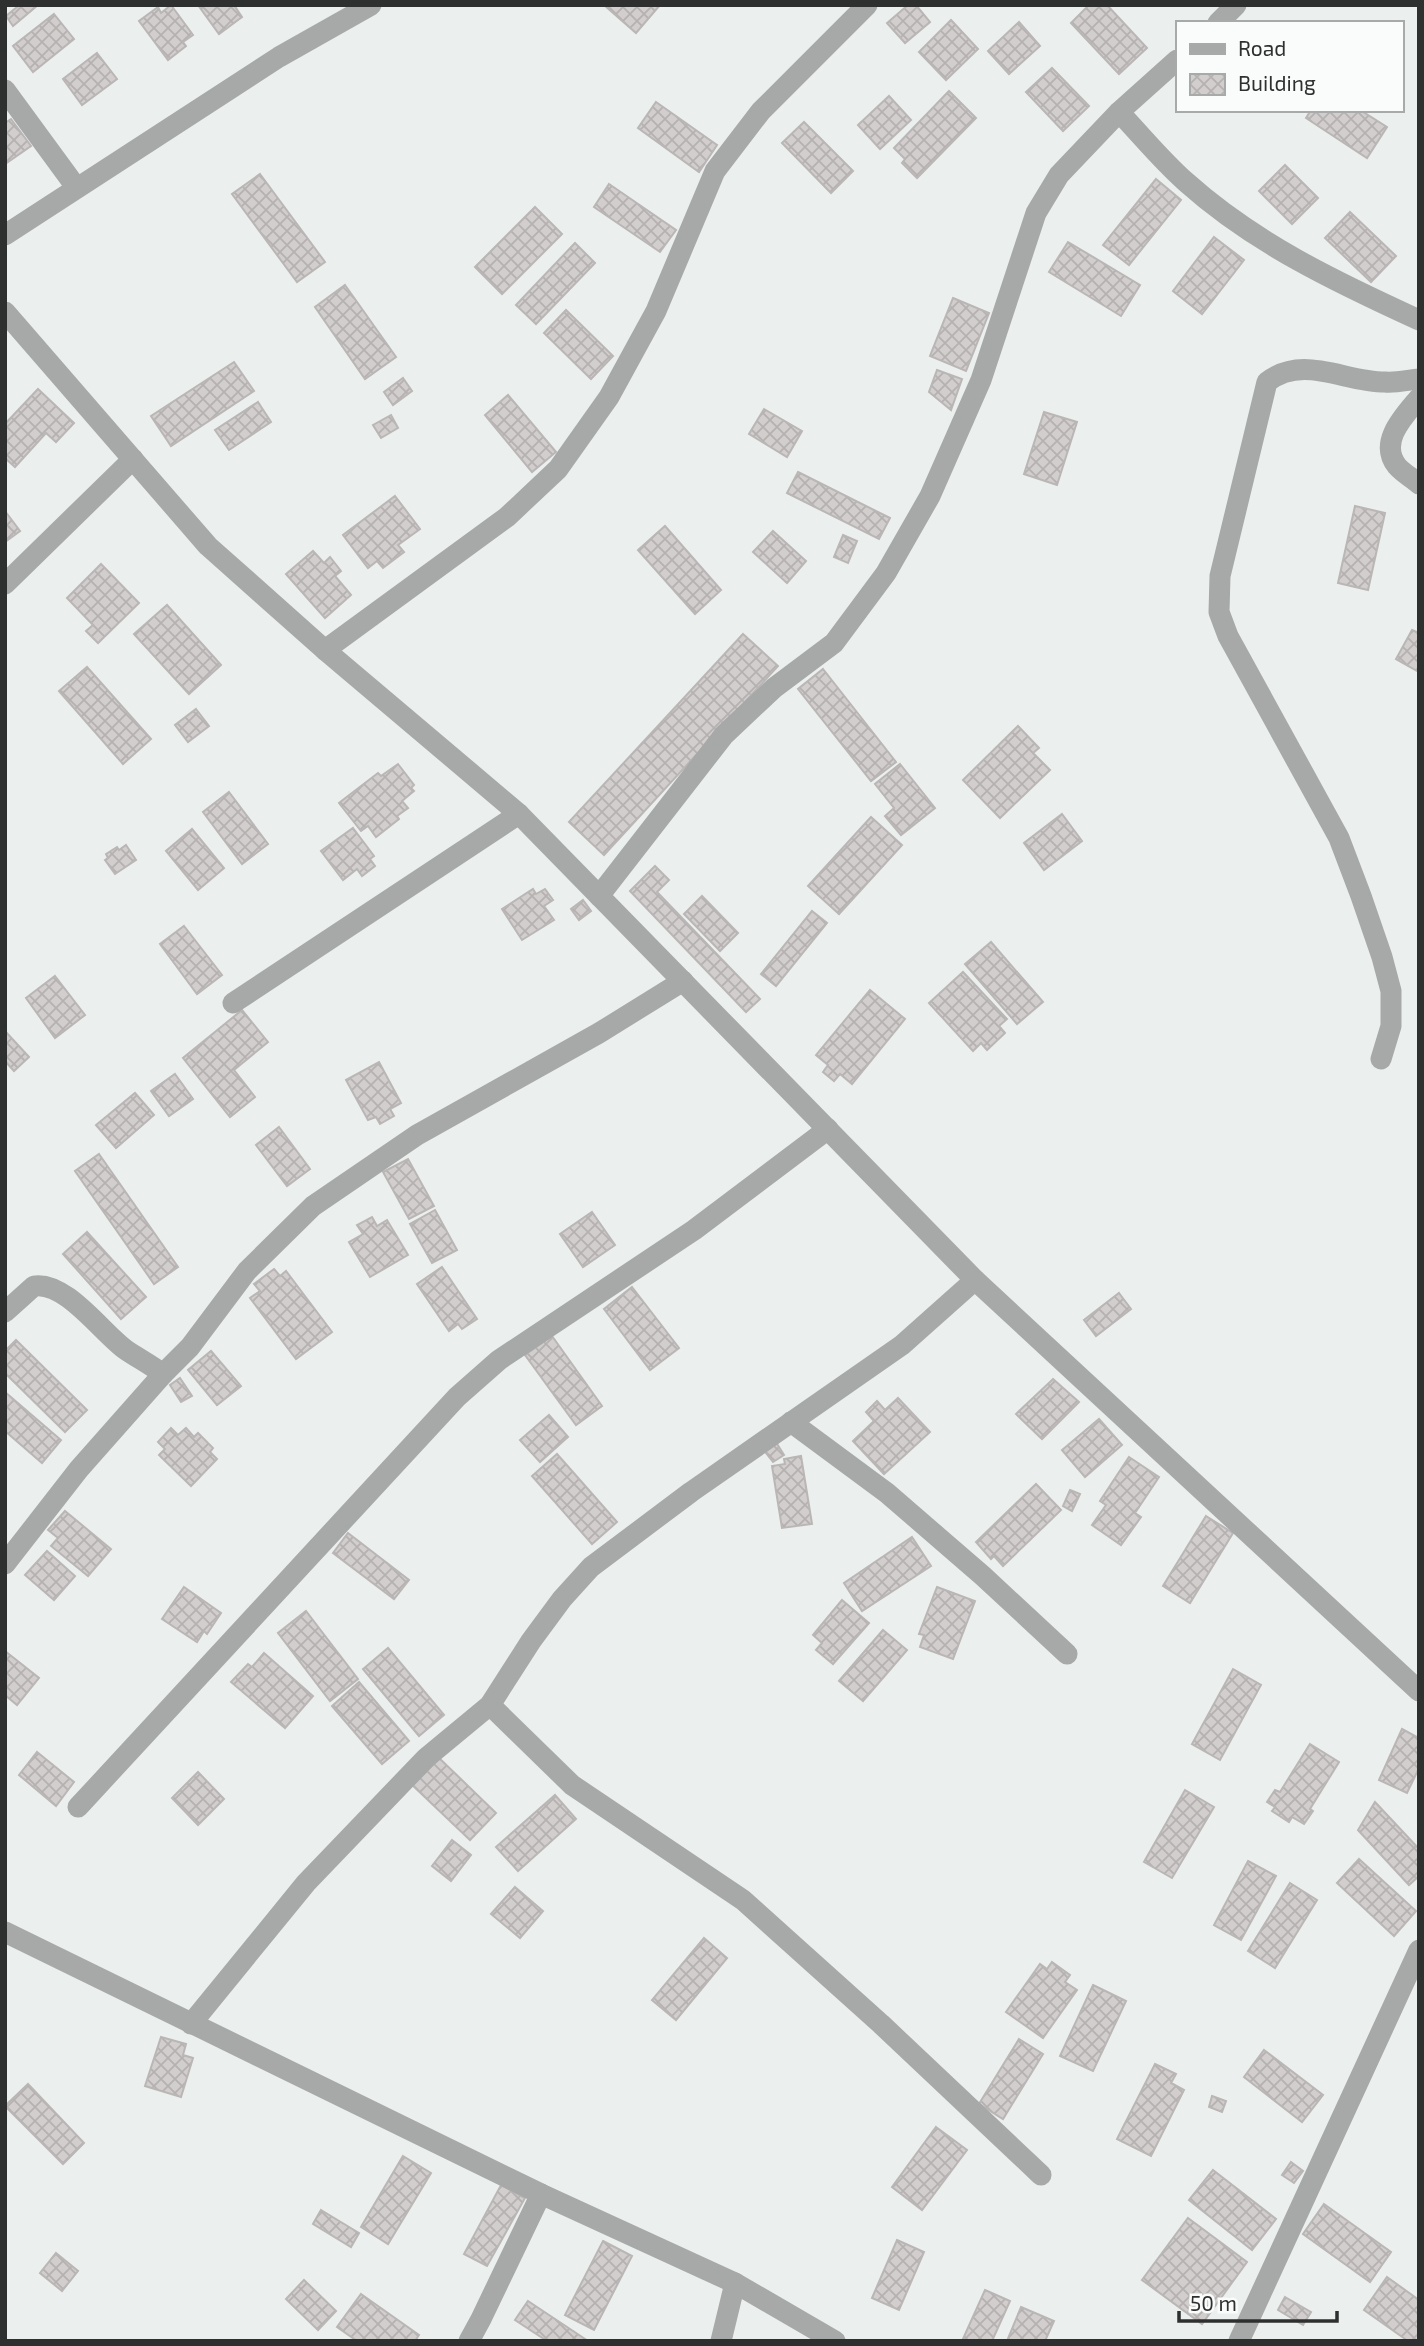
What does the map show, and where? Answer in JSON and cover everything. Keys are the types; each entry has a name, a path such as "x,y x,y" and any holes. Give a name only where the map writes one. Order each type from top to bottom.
{"street":[{"path":"5,235 279,57 371,5"},
{"path":"325,650 507,517 558,469 609,397 656,311 715,171 761,111 867,5"},
{"path":"1220,21 1236,5"},
{"path":"599,896 724,734 774,688 834,643 886,573 930,496 981,380 1036,213 1059,174 1119,112 1176,61"},
{"path":"5,89 76,187"},
{"path":"1119,112 1185,181 1260,239 1340,284 1419,320"},
{"path":"5,312 208,546 325,650 519,814 975,1280 1419,1691"},
{"path":"1381,1059 1391,1026 1391,991 1382,957 1339,838 1228,636 1219,611 1220,576 1267,382 1278,373 1298,368 1385,383 1419,379"},
{"path":"1419,398 1394,430 1390,449 1396,465 1419,484"},
{"path":"5,584 133,459"},
{"path":"233,1003 519,814"},
{"path":"5,1564 79,1469 190,1347 247,1271 313,1206 417,1135 683,981"},
{"path":"78,1807 457,1397 499,1360 694,1230 828,1129"},
{"path":"191,2024 306,1883 426,1758 490,1705 531,1641 562,1599 591,1567 902,1345 975,1280"},
{"path":"5,1312 34,1286 50,1287 74,1302 125,1349 163,1374"},
{"path":"791,1422 896,1502 983,1576 1067,1654"},
{"path":"490,1705 572,1784 743,1900 1041,2175"},
{"path":"5,1932 541,2194 735,2283 835,2341"},
{"path":"1239,2341 1419,1950"},
{"path":"469,2341 541,2194"},
{"path":"721,2341 735,2283"}],"building":[{"path":"15,5 38,5 13,26 6,16 17,7"},
{"path":"171,5 193,35 183,42 186,46 168,60 139,21 158,7 161,13"},
{"path":"198,5 234,5 242,17 219,34"},
{"path":"604,5 660,5 636,33"},
{"path":"908,5 916,5 930,22 905,43 887,23"},
{"path":"1089,5 1107,5 1147,48 1119,74 1071,23"},
{"path":"54,14 74,39 33,72 13,46"},
{"path":"951,20 978,49 946,80 919,52"},
{"path":"1019,22 1040,46 1009,74 988,51"},
{"path":"97,53 117,79 82,105 63,79"},
{"path":"1052,68 1089,106 1063,131 1026,92"},
{"path":"949,91 976,118 917,178 902,163 905,159 894,148"},
{"path":"889,96 911,120 880,149 858,125"},
{"path":"656,102 717,145 699,172 638,128"},
{"path":"1310,112 1363,112 1387,127 1367,158 1306,118"},
{"path":"11,119 31,146 5,164 5,123"},
{"path":"804,122 853,171 831,193 782,143"},
{"path":"1285,165 1318,198 1292,224 1259,191"},
{"path":"260,174 325,262 297,282 232,194"},
{"path":"1156,179 1181,200 1129,265 1103,245"},
{"path":"609,184 676,230 660,252 594,207"},
{"path":"535,207 562,234 502,294 475,267"},
{"path":"1350,212 1396,256 1371,282 1325,238"},
{"path":"1214,237 1244,260 1202,314 1173,291"},
{"path":"1068,242 1140,285 1121,316 1049,272"},
{"path":"575,243 595,263 536,324 516,305"},
{"path":"345,285 396,357 365,379 315,307"},
{"path":"953,298 989,313 966,371 930,356"},
{"path":"566,310 613,356 591,379 544,333"},
{"path":"234,362 254,391 171,446 151,416"},
{"path":"937,370 962,379 951,410 929,392"},
{"path":"403,378 412,391 393,405 384,392"},
{"path":"38,389 74,423 56,442 46,433 15,467 5,458 5,424"},
{"path":"508,395 556,452 532,472 485,415"},
{"path":"258,402 271,422 229,450 215,430"},
{"path":"764,409 802,431 787,457 749,434"},
{"path":"1044,412 1077,422 1057,485 1024,474"},
{"path":"391,415 398,428 381,438 373,425"},
{"path":"798,472 890,518 879,539 787,493"},
{"path":"395,496 420,529 398,545 404,552 383,568 377,561 368,568 343,535"},
{"path":"1355,506 1385,513 1368,590 1338,583"},
{"path":"5,511 20,531 5,542"},
{"path":"665,526 721,590 695,614 638,550"},
{"path":"773,531 806,561 787,583 753,552"},
{"path":"843,535 857,541 848,563 834,557"},
{"path":"313,551 324,563 330,557 341,571 335,576 351,595 325,618 286,574"},
{"path":"101,564 139,603 98,643 86,631 93,625 67,598"},
{"path":"167,605 221,665 189,694 134,634"},
{"path":"1412,630 1419,633 1419,672 1396,659"},
{"path":"743,634 778,666 604,855 569,822"},
{"path":"87,667 151,739 123,764 59,691"},
{"path":"823,669 896,762 871,781 798,689"},
{"path":"196,709 209,726 188,742 175,725"},
{"path":"1018,726 1039,748 1033,753 1050,770 1000,818 963,780"},
{"path":"398,764 414,785 411,788 414,791 402,801 408,808 397,816 399,819 376,837 368,826 361,831 339,803 378,773 381,776"},
{"path":"900,764 935,808 901,835 885,816 894,808 875,784"},
{"path":"229,792 268,844 242,864 203,812"},
{"path":"1062,814 1082,841 1044,870 1024,843"},
{"path":"871,817 902,845 839,914 808,886"},
{"path":"353,828 374,856 370,859 375,866 362,876 357,869 343,880 321,851"},
{"path":"192,829 224,868 198,890 166,851"},
{"path":"126,845 136,860 115,874 105,860 108,858 106,854"},
{"path":"655,866 669,880 657,892 760,999 746,1012 630,891"},
{"path":"533,889 536,894 545,889 553,900 544,906 554,920 522,940 502,909"},
{"path":"702,896 738,933 720,951 684,914"},
{"path":"583,900 591,911 579,920 571,909"},
{"path":"812,911 827,923 776,986 761,974"},
{"path":"184,926 222,975 197,994 160,944"},
{"path":"991,942 1043,1002 1017,1024 965,964"},
{"path":"963,972 1007,1019 999,1026 1005,1033 987,1050 981,1043 973,1051 929,1003"},
{"path":"55,976 85,1015 55,1038 26,998"},
{"path":"870,990 905,1019 852,1084 840,1074 834,1081 823,1072 828,1065 816,1055"},
{"path":"242,1010 268,1042 234,1070 255,1097 230,1117 183,1058"},
{"path":"5,1031 29,1057 14,1071 5,1061"},
{"path":"379,1062 401,1103 390,1109 394,1116 380,1124 376,1117 368,1120 346,1080"},
{"path":"175,1074 193,1099 169,1116 151,1091"},
{"path":"135,1093 154,1115 116,1148 96,1125"},
{"path":"279,1127 310,1169 287,1186 256,1145"},
{"path":"99,1154 178,1267 154,1284 75,1171"},
{"path":"408,1159 434,1206 409,1219 383,1172"},
{"path":"435,1210 457,1250 432,1263 410,1224"},
{"path":"592,1212 615,1245 583,1267 560,1234"},
{"path":"372,1217 377,1226 387,1220 408,1255 370,1277 349,1242 363,1234 357,1225"},
{"path":"87,1232 146,1297 121,1319 63,1254"},
{"path":"442,1267 477,1319 462,1329 458,1324 449,1331 417,1284"},
{"path":"274,1269 280,1276 286,1271 332,1332 296,1359 250,1298 260,1291 254,1284"},
{"path":"632,1287 679,1348 650,1370 604,1309"},
{"path":"1119,1293 1131,1309 1096,1336 1084,1320"},
{"path":"552,1336 602,1406 576,1425 525,1355"},
{"path":"16,1340 87,1410 65,1432 5,1373 5,1351"},
{"path":"211,1351 241,1386 217,1405 188,1370"},
{"path":"180,1378 192,1396 181,1402 170,1385"},
{"path":"1053,1379 1079,1402 1042,1439 1016,1414"},
{"path":"5,1392 61,1440 42,1463 5,1431"},
{"path":"898,1398 930,1432 884,1474 853,1441 874,1421 866,1412 877,1401 885,1410"},
{"path":"549,1415 568,1437 540,1462 520,1440"},
{"path":"1099,1419 1122,1445 1085,1477 1062,1450"},
{"path":"171,1428 178,1435 186,1428 194,1437 198,1433 213,1448 210,1452 217,1459 191,1486 159,1455 165,1449 158,1442"},
{"path":"774,1439 784,1455 773,1462 762,1448"},
{"path":"557,1454 617,1522 592,1544 532,1476"},
{"path":"801,1456 812,1524 782,1528 772,1466 785,1464 784,1459"},
{"path":"1129,1457 1159,1477 1135,1513 1141,1517 1121,1545 1092,1525 1106,1505 1100,1501"},
{"path":"1036,1484 1061,1510 1003,1566 994,1556 991,1559 976,1542"},
{"path":"1070,1490 1080,1494 1072,1511 1063,1506"},
{"path":"65,1511 111,1549 88,1576 51,1546 58,1538 48,1530"},
{"path":"1206,1516 1233,1533 1190,1603 1163,1586"},
{"path":"348,1533 409,1580 394,1599 333,1553"},
{"path":"912,1537 931,1566 862,1611 844,1583"},
{"path":"47,1551 75,1576 54,1600 25,1575"},
{"path":"184,1587 221,1613 207,1634 204,1631 197,1642 162,1619"},
{"path":"937,1587 975,1601 953,1659 920,1647 924,1635 919,1634"},
{"path":"842,1600 869,1623 833,1664 816,1650 822,1643 813,1635"},
{"path":"306,1611 358,1679 330,1701 278,1633"},
{"path":"883,1630 907,1650 863,1701 839,1681"},
{"path":"388,1648 444,1715 419,1736 363,1669"},
{"path":"5,1651 39,1678 17,1705 5,1695"},
{"path":"264,1653 313,1696 285,1728 231,1682 248,1664 252,1667"},
{"path":"1233,1669 1261,1685 1220,1760 1192,1744"},
{"path":"359,1682 409,1741 382,1764 332,1706"},
{"path":"1402,1729 1419,1738 1419,1768 1407,1793 1379,1780"},
{"path":"1310,1744 1339,1762 1310,1809 1313,1811 1304,1824 1292,1817 1289,1822 1272,1811 1275,1807 1267,1802 1275,1790 1280,1792"},
{"path":"37,1752 74,1782 56,1806 19,1775"},
{"path":"436,1755 496,1813 470,1840 410,1783"},
{"path":"198,1772 224,1799 198,1825 172,1798"},
{"path":"1185,1790 1214,1807 1172,1878 1144,1862"},
{"path":"555,1795 576,1819 518,1871 496,1847"},
{"path":"1375,1802 1419,1849 1419,1876 1409,1885 1358,1830"},
{"path":"452,1840 471,1855 451,1881 432,1866"},
{"path":"1359,1859 1416,1911 1394,1936 1337,1883"},
{"path":"1248,1861 1276,1876 1241,1940 1214,1925"},
{"path":"1290,1883 1317,1900 1275,1968 1248,1951"},
{"path":"515,1887 543,1911 520,1938 491,1914"},
{"path":"704,1938 727,1958 676,2020 652,2000"},
{"path":"1052,1962 1070,1975 1065,1982 1077,1990 1043,2038 1006,2012 1040,1964 1047,1969"},
{"path":"1093,1985 1126,2001 1093,2071 1060,2056"},
{"path":"161,2037 186,2044 183,2055 193,2058 181,2097 145,2086"},
{"path":"1019,2039 1043,2054 1003,2119 979,2104"},
{"path":"1264,2050 1323,2095 1302,2122 1244,2077"},
{"path":"1155,2064 1176,2074 1171,2083 1184,2090 1151,2156 1117,2139"},
{"path":"28,2084 84,2143 63,2164 5,2106"},
{"path":"1212,2096 1226,2101 1222,2112 1209,2107"},
{"path":"936,2127 967,2150 922,2210 892,2187"},
{"path":"403,2156 431,2173 388,2244 361,2227"},
{"path":"1291,2162 1303,2171 1294,2183 1282,2175"},
{"path":"1213,2170 1276,2219 1252,2250 1189,2200"},
{"path":"501,2185 525,2198 487,2266 464,2254"},
{"path":"1324,2204 1391,2252 1370,2282 1303,2234"},
{"path":"321,2210 359,2233 351,2247 313,2224"},
{"path":"1188,2218 1247,2262 1202,2324 1142,2280"},
{"path":"897,2240 924,2252 899,2310 872,2298"},
{"path":"603,2241 632,2256 594,2330 565,2315"},
{"path":"56,2253 78,2271 62,2291 40,2273"},
{"path":"1387,2277 1419,2300 1419,2341 1408,2341 1364,2310"},
{"path":"304,2280 336,2311 318,2330 286,2299"},
{"path":"985,2290 1010,2301 992,2341 962,2341"},
{"path":"361,2294 419,2335 415,2341 357,2341 337,2327"},
{"path":"1285,2297 1311,2312 1303,2325 1278,2310"},
{"path":"528,2301 588,2341 547,2341 515,2320"},
{"path":"1021,2307 1054,2321 1045,2341 1007,2341"}]}
